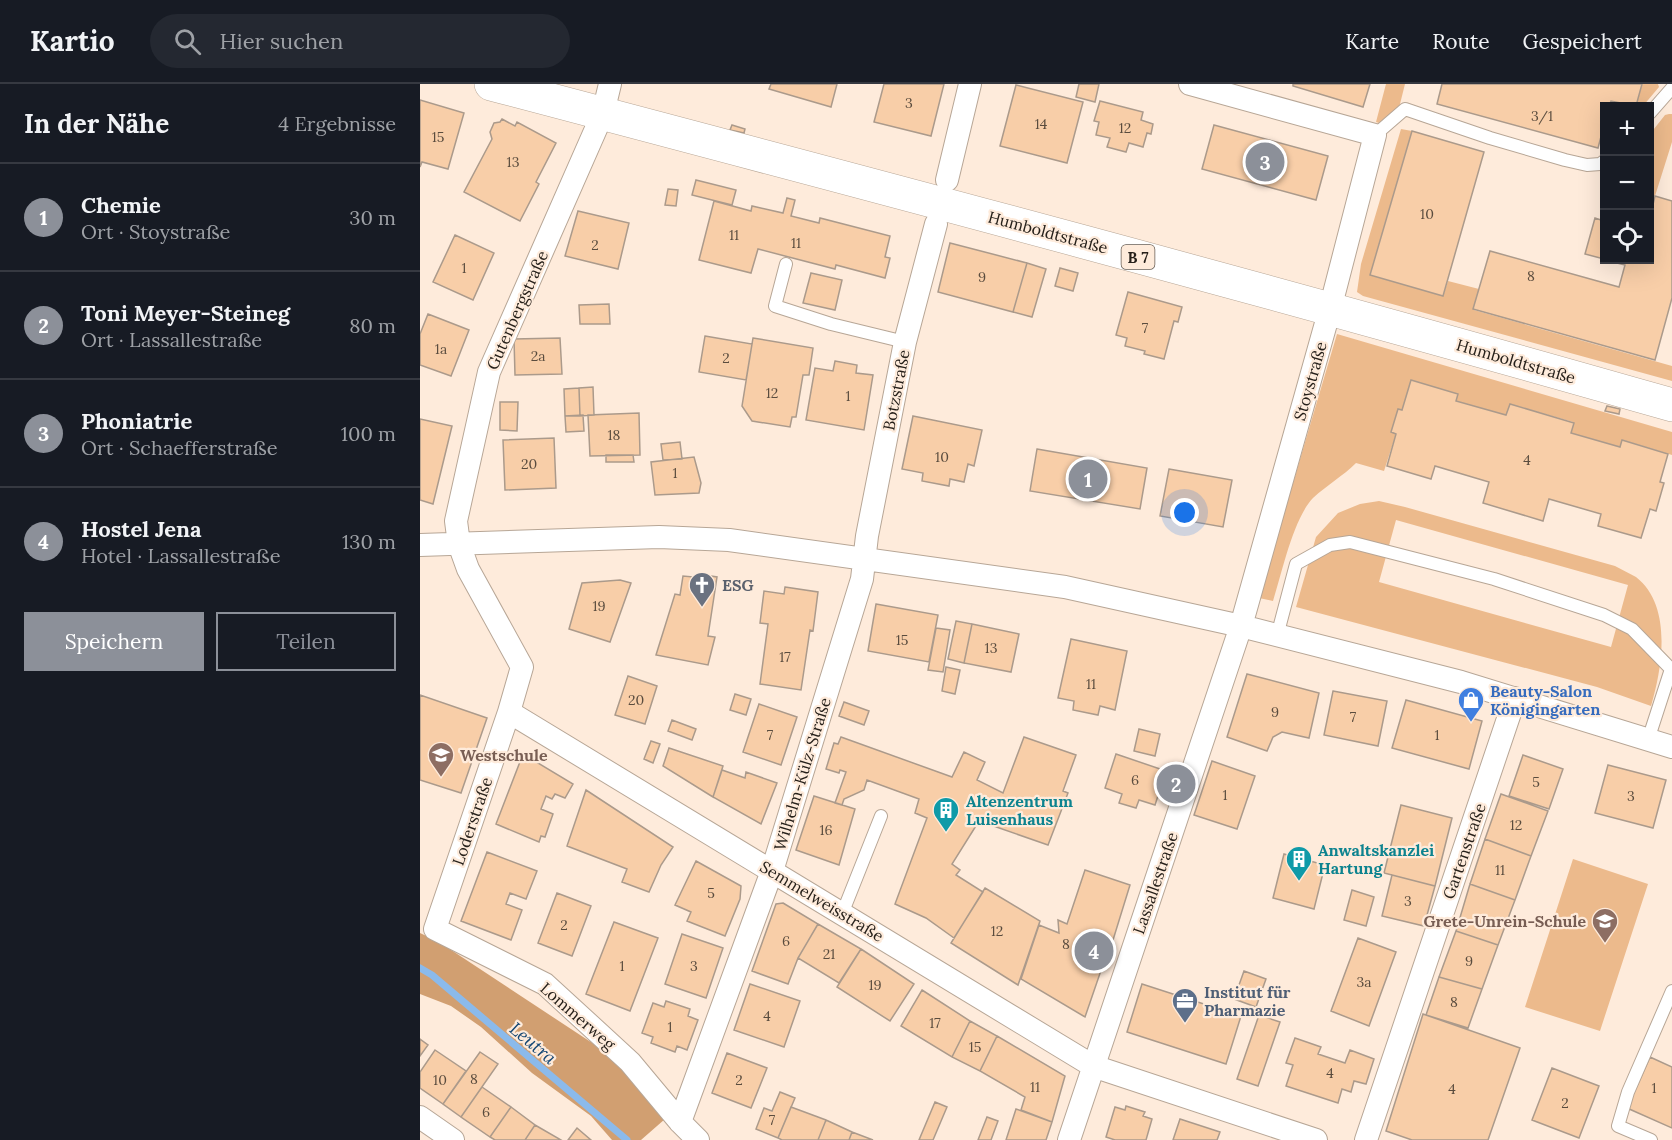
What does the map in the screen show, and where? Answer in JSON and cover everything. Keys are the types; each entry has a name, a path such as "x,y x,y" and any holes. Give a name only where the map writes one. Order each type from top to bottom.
{"main road":[{"name":"Humboldtstraße","path":"491,84 607,98 1330,309 1672,405"}],"street":[{"path":"946,180 970,84"},
{"path":"1190,84 1231,89 1375,135"},
{"name":"Gutenbergstraße","path":"459,544 456,521 489,372 607,98"},
{"name":"Stoystraße","path":"1241,626 1330,309 1375,135"},
{"name":"Botzstraße","path":"865,559 867,536 905,342 936,224"},
{"path":"420,545 659,537 729,540 1065,587 1241,626 1461,682 1672,747"},
{"path":"459,544 468,569 522,667 509,712"},
{"name":"Wilhelm-Külz-Straße","path":"691,1135 862,579 865,559"},
{"name":"Lassallestraße","path":"1069,1140 1241,626"},
{"name":"Gartenstraße","path":"1366,1140 1515,698"},
{"name":"Semmelweisstraße","path":"509,712 1093,1066 1316,1140"},
{"name":"Loderstraße","path":"435,929 509,712"},
{"name":"Lommerweg","path":"435,929 545,984 630,1062 691,1135"},
{"path":"420,1117 453,1140"}],"lane":[{"path":"1654,108 1672,88"},
{"path":"1375,135 1405,109 1564,160 1587,165 1600,164"},
{"path":"786,264 775,306 831,324 905,342"},
{"path":"1277,636 1296,564 1330,545 1350,542 1494,579 1604,615 1632,628 1672,669 1648,740"},
{"path":"842,914 881,816"},
{"path":"1651,1140 1618,1126 1628,1092 1672,991"}],"shaded area":[{"path":"1386,84 1405,84 1399,108 1385,125 1376,122"},
{"path":"1642,84 1658,84 1659,87 1646,102 1637,102"},
{"path":"1672,114 1672,142 1655,196 1654,129 1665,115"},
{"path":"1401,129 1412,131 1370,275 1443,296 1448,281 1479,289 1474,310 1672,366 1672,381 1363,296 1357,292 1361,264"},
{"path":"1337,334 1672,432 1672,455 1623,440 1620,447 1571,433 1573,422 1510,404 1506,415 1456,401 1398,409 1391,432 1396,434 1384,471 1356,463 1313,498 1294,532 1273,601 1259,598"},
{"path":"1379,501 1405,507 1615,566 1636,577 1647,589 1655,603 1662,637 1659,673 1651,706 1597,687 1296,607 1316,537 1338,513 1360,504","holes":["1396,520 1628,585 1611,647 1379,582"]},
{"path":"1573,859 1648,884 1600,1031 1525,1007"},
{"path":"420,933 439,942 615,1058 665,1119 641,1140 612,1140 591,1116 532,1073 481,1027 451,1006 420,994"}],"building":[{"path":"771,84 837,84 831,107 769,89"},
{"path":"884,84 944,84 931,136 874,122"},
{"path":"1079,84 1099,84 1095,102 1076,97"},
{"path":"1293,84 1370,84 1363,107 1293,86"},
{"path":"1442,84 1642,84 1637,102 1600,102 1598,148 1437,104"},
{"path":"1016,85 1083,102 1067,163 1000,146"},
{"path":"420,100 464,113 448,169 422,162 420,167"},
{"path":"1100,101 1143,112 1141,120 1153,124 1151,134 1147,133 1143,147 1129,143 1126,152 1107,147 1110,138 1096,135 1099,122 1094,121"},
{"path":"502,119 515,126 517,122 556,143 536,182 539,184 520,221 464,192 492,139 490,132 494,123"},
{"path":"732,125 745,129 744,133 730,130"},
{"path":"1214,125 1328,156 1316,200 1202,169"},
{"path":"1412,131 1484,152 1443,296 1370,275"},
{"path":"696,180 736,190 732,205 692,195"},
{"path":"668,189 678,190 676,206 665,205"},
{"path":"1655,196 1672,201 1672,298 1655,360 1473,309 1490,251 1619,287 1625,265 1621,264 1654,264"},
{"path":"787,198 795,200 791,216 819,223 820,218 890,236 885,257 890,258 885,278 836,265 835,269 758,249 751,273 699,260 714,201 751,211 752,206 783,213"},
{"path":"578,211 629,223 618,269 565,256"},
{"path":"1595,218 1600,220 1600,258 1585,254"},
{"path":"455,235 494,253 473,300 433,282"},
{"path":"950,243 1027,263 1013,312 938,292"},
{"path":"1027,263 1046,269 1032,317 1013,312"},
{"path":"1060,268 1078,273 1073,291 1055,286"},
{"path":"811,273 842,280 835,310 803,303"},
{"path":"1128,292 1182,307 1178,322 1174,321 1164,359 1125,346 1127,338 1116,335"},
{"path":"609,304 610,324 580,324 579,305"},
{"path":"428,314 469,330 451,376 420,365 420,334"},
{"path":"705,336 752,344 746,380 699,372"},
{"path":"560,338 562,374 515,375 514,339"},
{"path":"753,338 813,348 809,375 803,375 796,417 792,417 790,427 752,421 742,406"},
{"path":"835,361 857,365 856,373 873,375 864,430 806,420 815,368 833,371"},
{"path":"1411,380 1458,394 1456,401 1506,415 1510,404 1574,423 1571,433 1620,447 1622,440 1668,454 1660,482 1664,483 1656,511 1650,509 1641,538 1598,526 1601,514 1549,499 1543,521 1483,503 1489,482 1435,466 1431,479 1387,466 1396,434 1391,432 1398,409 1402,410"},
{"path":"593,387 594,415 580,416 579,388"},
{"path":"579,388 580,416 565,416 564,389"},
{"path":"500,402 518,402 517,431 500,430"},
{"path":"1607,406 1620,409 1619,414 1605,411"},
{"path":"639,413 640,455 590,456 588,415"},
{"path":"583,415 584,431 566,432 565,416"},
{"path":"913,416 982,430 974,466 968,464 964,482 950,479 949,486 922,481 923,473 902,469"},
{"path":"420,419 452,426 433,504 420,500"},
{"path":"554,438 556,488 505,490 503,440"},
{"path":"680,442 682,459 663,460 661,444"},
{"path":"1037,449 1147,468 1140,509 1030,491"},
{"path":"606,455 633,455 634,462 606,462"},
{"path":"694,457 701,483 699,493 655,495 651,462"},
{"path":"1169,469 1232,480 1223,527 1160,516"},
{"path":"704,575 717,577 708,636 715,637 708,665 656,655 675,594 680,595 683,576 704,578"},
{"path":"620,580 631,583 610,642 569,629 582,583"},
{"path":"785,587 818,592 801,690 760,684 768,624 760,623 764,591 784,594"},
{"path":"876,604 938,615 929,662 868,651"},
{"path":"956,621 972,624 964,663 948,659"},
{"path":"972,624 1019,634 1011,672 964,663"},
{"path":"936,628 950,630 943,672 928,670"},
{"path":"1071,639 1127,651 1115,710 1100,706 1098,715 1073,710 1074,701 1058,698"},
{"path":"946,667 960,670 955,694 942,691"},
{"path":"1247,674 1319,693 1309,738 1282,732 1273,737 1267,751 1227,737"},
{"path":"628,676 657,686 645,724 615,715"},
{"path":"1333,691 1387,701 1378,746 1324,735"},
{"path":"735,694 751,699 746,715 730,710"},
{"path":"420,695 487,718 461,793 420,780"},
{"path":"1406,700 1482,721 1469,769 1392,748"},
{"path":"844,702 869,711 864,725 839,716"},
{"path":"759,704 797,717 781,765 743,752"},
{"path":"672,720 696,729 692,740 668,731"},
{"path":"1139,729 1160,734 1155,756 1134,751"},
{"name":"Altenzentrum Luisenhaus","path":"841,737 952,777 964,752 985,762 977,780 1003,793 1024,737 1076,755 1063,791 1068,793 1048,845 979,821 952,864 960,870 956,875 983,892 954,938 926,918 895,904 927,818 915,813 919,799 867,780 864,790 844,799 842,805 835,803 846,772 840,770 839,773 826,769 834,743 838,744"},
{"path":"651,741 660,744 653,763 644,759"},
{"path":"669,748 723,766 713,797 663,766"},
{"path":"523,754 573,784 565,798 555,794 552,799 546,796 541,809 553,814 545,837 541,836 539,842 496,824"},
{"path":"1116,754 1166,771 1155,805 1139,800 1136,808 1119,803 1122,794 1105,788"},
{"path":"1523,755 1563,769 1549,809 1509,796"},
{"path":"1212,761 1255,776 1237,829 1194,815"},
{"path":"1608,765 1666,780 1653,828 1595,813"},
{"path":"722,770 745,778 746,772 777,783 761,824 713,797"},
{"path":"586,790 673,847 661,865 649,892 622,882 627,869 567,846"},
{"path":"1501,794 1548,811 1531,856 1485,839"},
{"path":"814,796 855,809 839,865 796,850"},
{"path":"1401,805 1452,818 1435,886 1384,873"},
{"path":"1485,839 1531,856 1515,900 1470,884"},
{"path":"487,852 537,871 526,899 510,893 506,904 522,910 511,940 461,921"},
{"name":"Anwaltskanzlei Hartung","path":"1284,854 1325,865 1314,909 1273,898"},
{"path":"696,861 741,886 740,899 725,936 687,921 691,912 675,905"},
{"path":"1085,870 1130,885 1113,940 1101,936 1098,947 1108,950 1085,1017 1021,979 1039,925 1059,933 1058,920 1067,924"},
{"path":"1392,875 1435,886 1424,926 1382,916"},
{"path":"1470,884 1515,900 1498,945 1456,931"},
{"path":"985,888 1040,921 1018,985 951,943"},
{"path":"1352,890 1374,897 1366,926 1344,920"},
{"path":"557,893 591,906 572,956 538,943"},
{"path":"783,903 818,924 798,958 788,984 752,971 776,904"},
{"path":"614,922 658,938 630,1011 586,994"},
{"path":"818,924 861,949 839,983 798,958"},
{"path":"1456,931 1498,945 1482,989 1439,977"},
{"path":"682,934 723,948 706,998 665,984"},
{"path":"1358,938 1396,952 1369,1026 1331,1011"},
{"path":"861,949 914,984 890,1021 837,987"},
{"path":"1244,971 1266,979 1256,1007 1234,999"},
{"path":"1439,977 1482,989 1468,1028 1426,1015"},
{"path":"750,984 800,1001 784,1047 734,1030"},
{"path":"1142,984 1241,1016 1226,1064 1127,1032"},
{"path":"922,990 970,1021 952,1057 901,1026"},
{"path":"666,1001 690,1009 688,1016 698,1020 687,1050 677,1046 675,1052 651,1043 653,1037 642,1033 653,1003 664,1007"},
{"path":"1423,1014 1520,1048 1488,1140 1412,1140 1386,1131"},
{"path":"1259,1015 1280,1022 1258,1086 1237,1079"},
{"path":"970,1021 997,1036 980,1071 952,1057"},
{"path":"997,1036 1065,1076 1052,1122 1021,1110 1025,1097 980,1071"},
{"path":"1295,1038 1321,1047 1318,1054 1345,1063 1350,1050 1374,1059 1366,1084 1354,1081 1351,1092 1342,1089 1338,1103 1286,1086 1293,1065 1286,1063"},
{"path":"420,1039 428,1045 420,1056"},
{"path":"435,1050 466,1071 443,1104 420,1088 420,1072"},
{"path":"480,1052 498,1064 461,1117 443,1104"},
{"path":"727,1053 767,1068 751,1108 712,1093"},
{"path":"1650,1057 1672,1067 1672,1128 1627,1108"},
{"path":"1552,1068 1599,1086 1579,1138 1532,1120"},
{"path":"482,1087 511,1107 490,1137 461,1117"},
{"path":"780,1092 795,1098 778,1138 756,1129 764,1108 772,1111"},
{"path":"935,1102 947,1107 933,1140 919,1140"},
{"path":"1126,1106 1145,1112 1143,1116 1152,1119 1146,1140 1115,1140 1106,1137 1115,1107 1125,1110"},
{"path":"511,1107 535,1125 525,1140 495,1140 490,1137"},
{"path":"791,1107 826,1120 818,1140 778,1138"},
{"path":"1016,1109 1052,1122 1046,1140 1006,1140"},
{"path":"987,1117 998,1121 991,1140 978,1140"},
{"path":"1180,1119 1220,1132 1217,1140 1173,1140"},
{"path":"826,1120 852,1132 849,1140 818,1140"},
{"path":"535,1125 561,1140 525,1140"},
{"path":"577,1128 591,1140 568,1140"},
{"path":"852,1132 873,1140 849,1140"}],"waterway":[{"name":"Leutra","path":"420,968 432,975 627,1140"}],"place":[{"name":"Phoniatrie","path":"1265,162"},
{"name":"Chemie","path":"1088,479"},
{"name":"ESG","path":"702,608"},
{"name":"Beauty-Salon Königingarten","path":"1471,723"},
{"name":"Westschule","path":"441,778"},
{"name":"Toni Meyer-Steineg","path":"1176,784"},
{"name":"Altenzentrum Luisenhaus","path":"946,833"},
{"name":"Anwaltskanzlei Hartung","path":"1299,882"},
{"name":"Grete-Unrein-Schule","path":"1605,944"},
{"name":"Hostel Jena","path":"1094,951"},
{"name":"Institut für Pharmazie","path":"1185,1024"}]}
